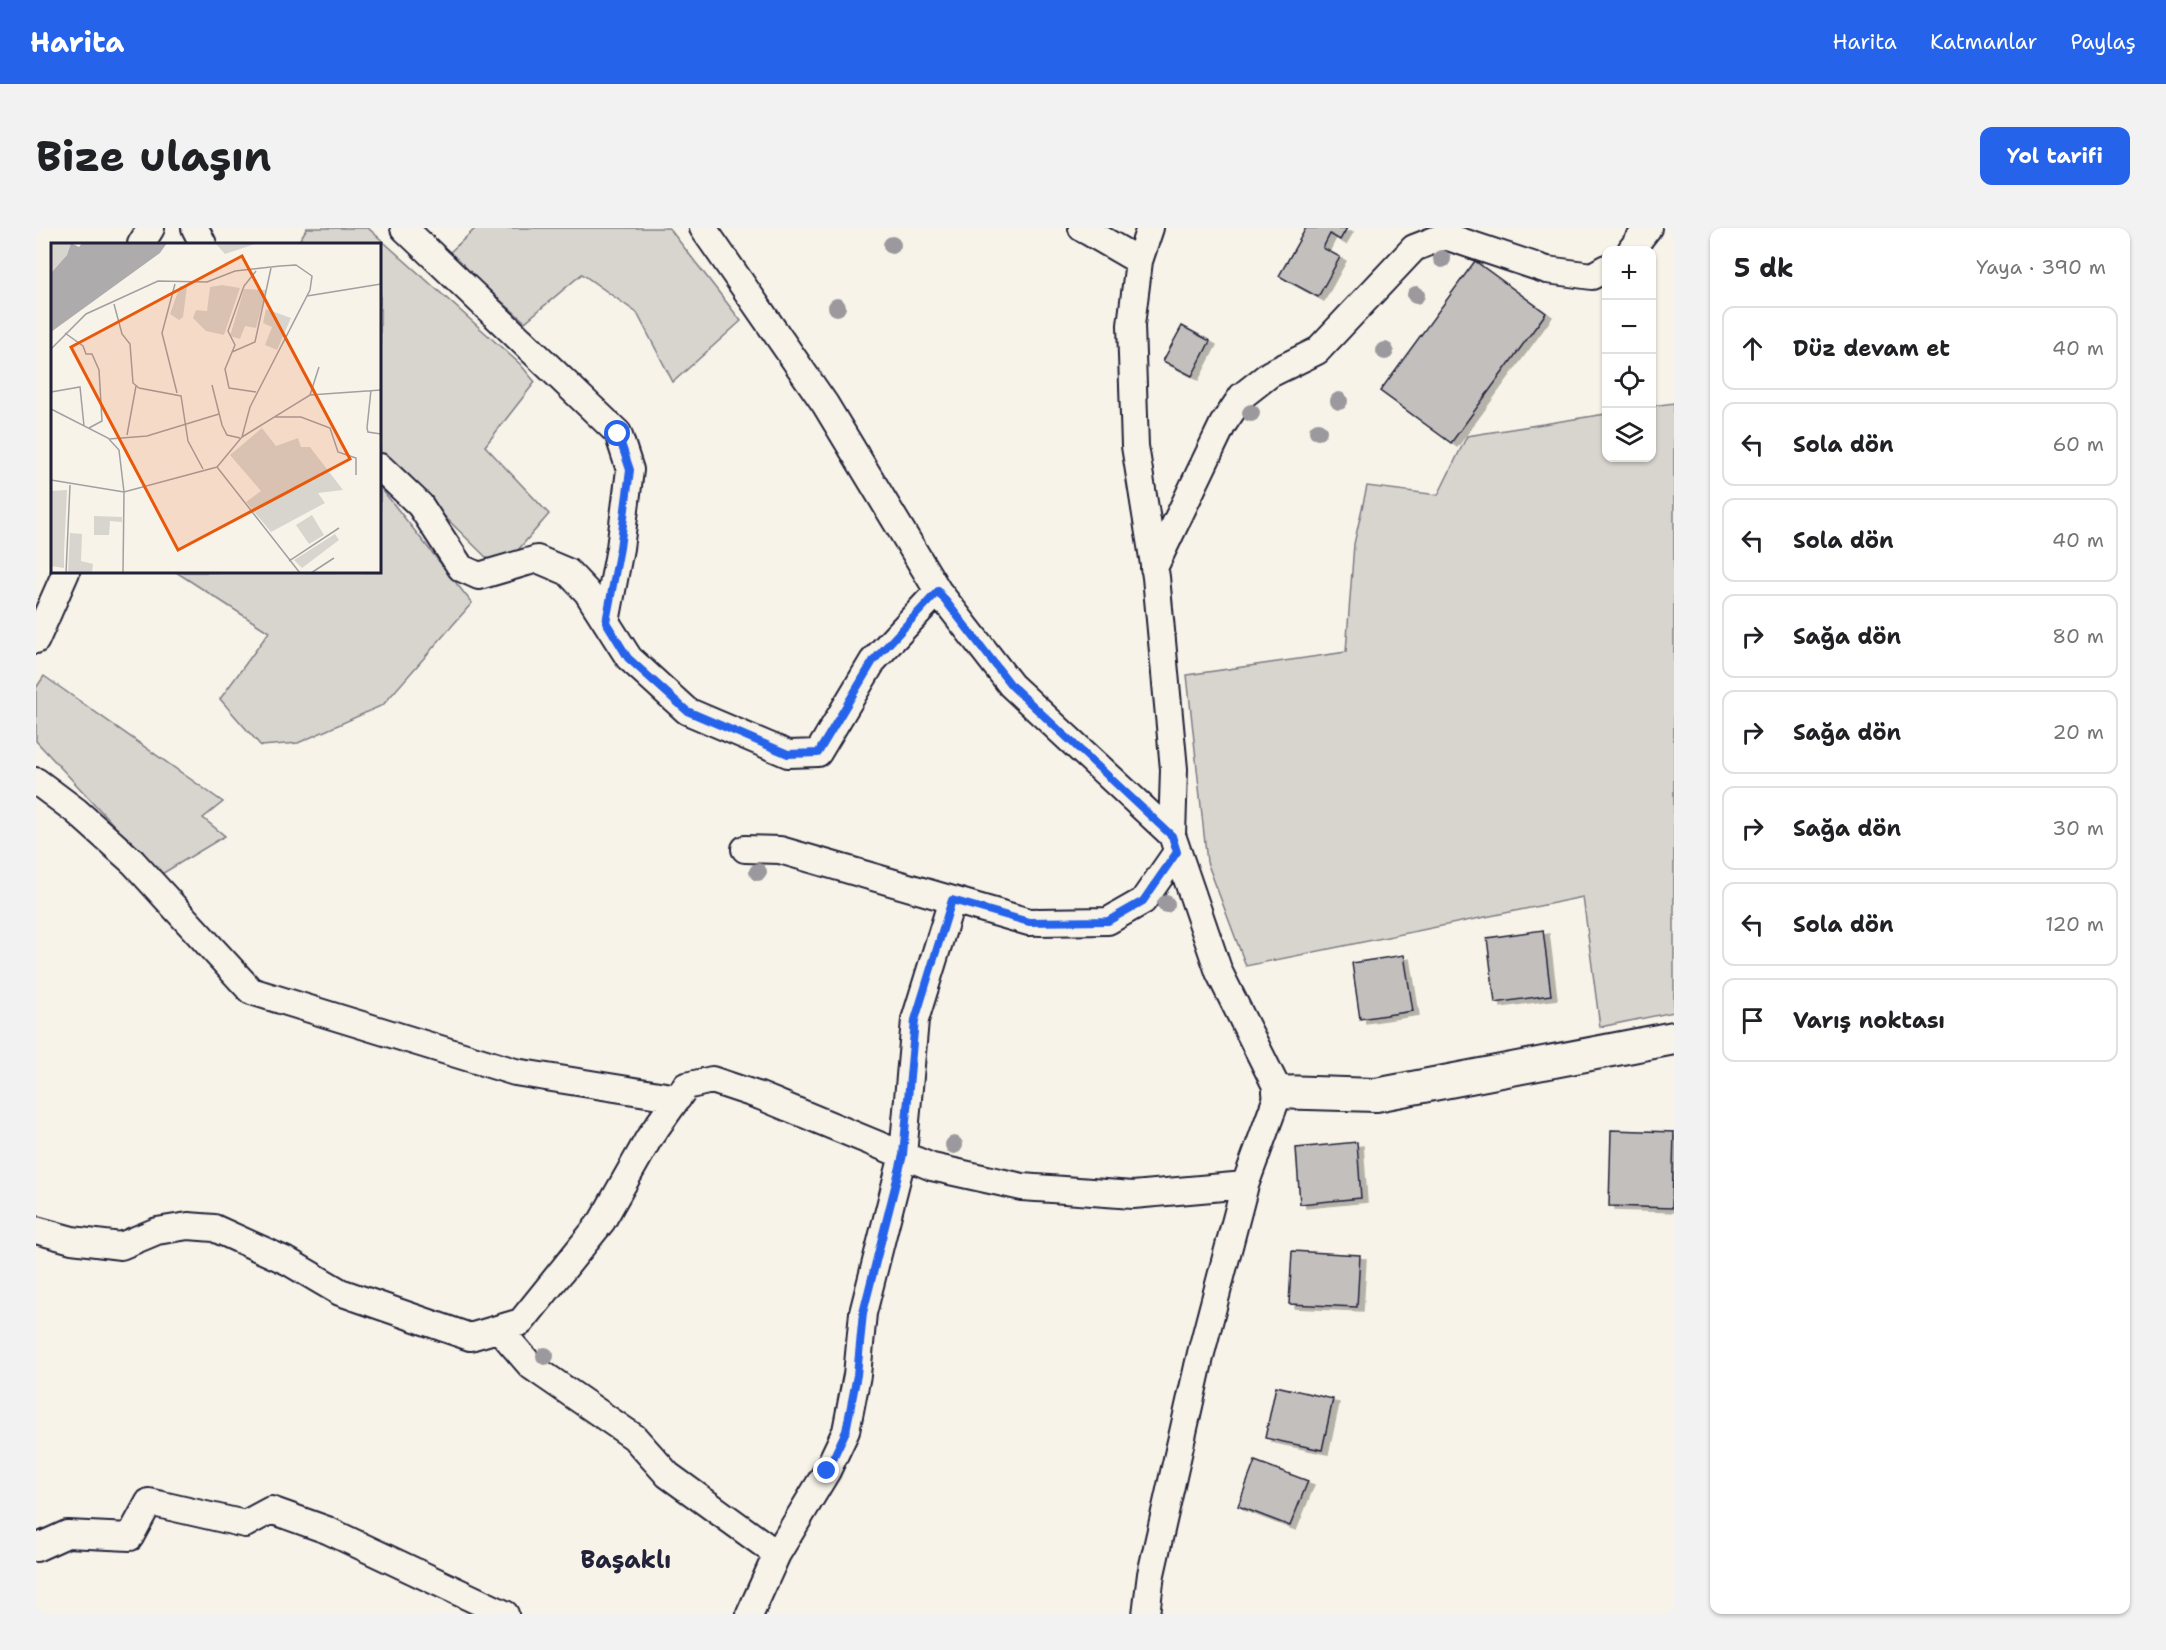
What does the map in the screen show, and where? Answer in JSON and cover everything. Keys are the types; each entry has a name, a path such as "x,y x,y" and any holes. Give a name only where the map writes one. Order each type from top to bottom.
{"street":[{"path":"142,243 151,228"},
{"path":"195,228 202,243"},
{"path":"404,228 618,434 630,470 620,548 606,622"},
{"path":"703,228 716,243 825,404 938,591 1011,685 1174,844"},
{"path":"1082,228 1139,261"},
{"path":"1146,1614 1151,1574 1201,1353 1245,1185 1279,1092 1219,972 1174,844 1174,769 1154,568 1135,446 1131,326 1139,261 1150,228"},
{"path":"1634,246 1648,228"},
{"path":"1154,568 1223,424 1242,396 1270,374 1317,351 1413,248 1445,236 1547,270 1592,276 1602,270"},
{"path":"381,468 420,505 461,568 479,576 537,559 568,572 587,592 628,658 687,711 788,754 818,753 873,661 938,591"},
{"path":"36,640 66,573"},
{"path":"36,781 76,811 133,862 251,991 515,1072 678,1098"},
{"path":"745,849 780,850 1029,922 1108,921 1143,901 1174,844"},
{"path":"750,1614 777,1554 827,1471 846,1431 857,1375 863,1313 903,1155 915,1020 952,900"},
{"path":"1279,1092 1376,1095 1674,1038"},
{"path":"36,1230 72,1240 121,1246 158,1231 188,1226 214,1228 289,1262 340,1292 470,1337 521,1322 603,1221 649,1138 686,1086 712,1080 760,1096 932,1167 1022,1187 1133,1195 1245,1185"},
{"path":"499,1329 531,1366 634,1437 668,1475 777,1554"},
{"path":"36,1548 66,1534 130,1537 149,1502 245,1524 271,1510 327,1530 505,1614"}],"shaded area":[{"path":"307,228 368,228 520,364 535,382 485,446 549,514 500,571 381,454 381,243 298,243"},
{"path":"476,228 669,228 741,321 673,382 637,313 582,274 525,322 448,254"},
{"path":"1674,403 1674,1012 1600,1027 1583,897 1246,966 1207,862 1187,675 1346,652 1354,544 1367,486 1438,495 1467,436 1602,415 1602,462 1656,462 1656,405"},
{"path":"381,488 472,603 383,705 298,743 261,746 220,699 269,632 178,573 381,573"},
{"path":"44,676 223,802 203,818 225,836 160,875 36,741 36,688"}],"building":[{"path":"1306,228 1347,228 1340,240 1330,234 1323,248 1340,257 1318,297 1279,276"},
{"path":"1475,261 1546,313 1451,443 1380,391"},
{"path":"1182,326 1210,341 1192,376 1163,361"},
{"path":"1543,930 1551,995 1495,1003 1487,938"},
{"path":"1404,955 1413,1011 1360,1019 1352,963"},
{"path":"1611,1130 1674,1132 1672,1208 1609,1206"},
{"path":"1357,1142 1361,1198 1300,1204 1296,1148"},
{"path":"1292,1251 1360,1255 1357,1307 1289,1304"},
{"path":"1276,1386 1333,1399 1322,1450 1265,1438"},
{"path":"1255,1461 1308,1481 1290,1526 1238,1506"}],"district":[{"name":"Başaklı","path":"626,1560"}],"route":[{"path":"618,434 630,470 620,548 606,622 628,658 687,711 788,754 818,753 873,661 938,591 1011,685 1172,836 1177,852 1143,901 1108,921 1029,922 952,900 915,1020 903,1155 863,1313 857,1375 846,1431 827,1471"}]}
